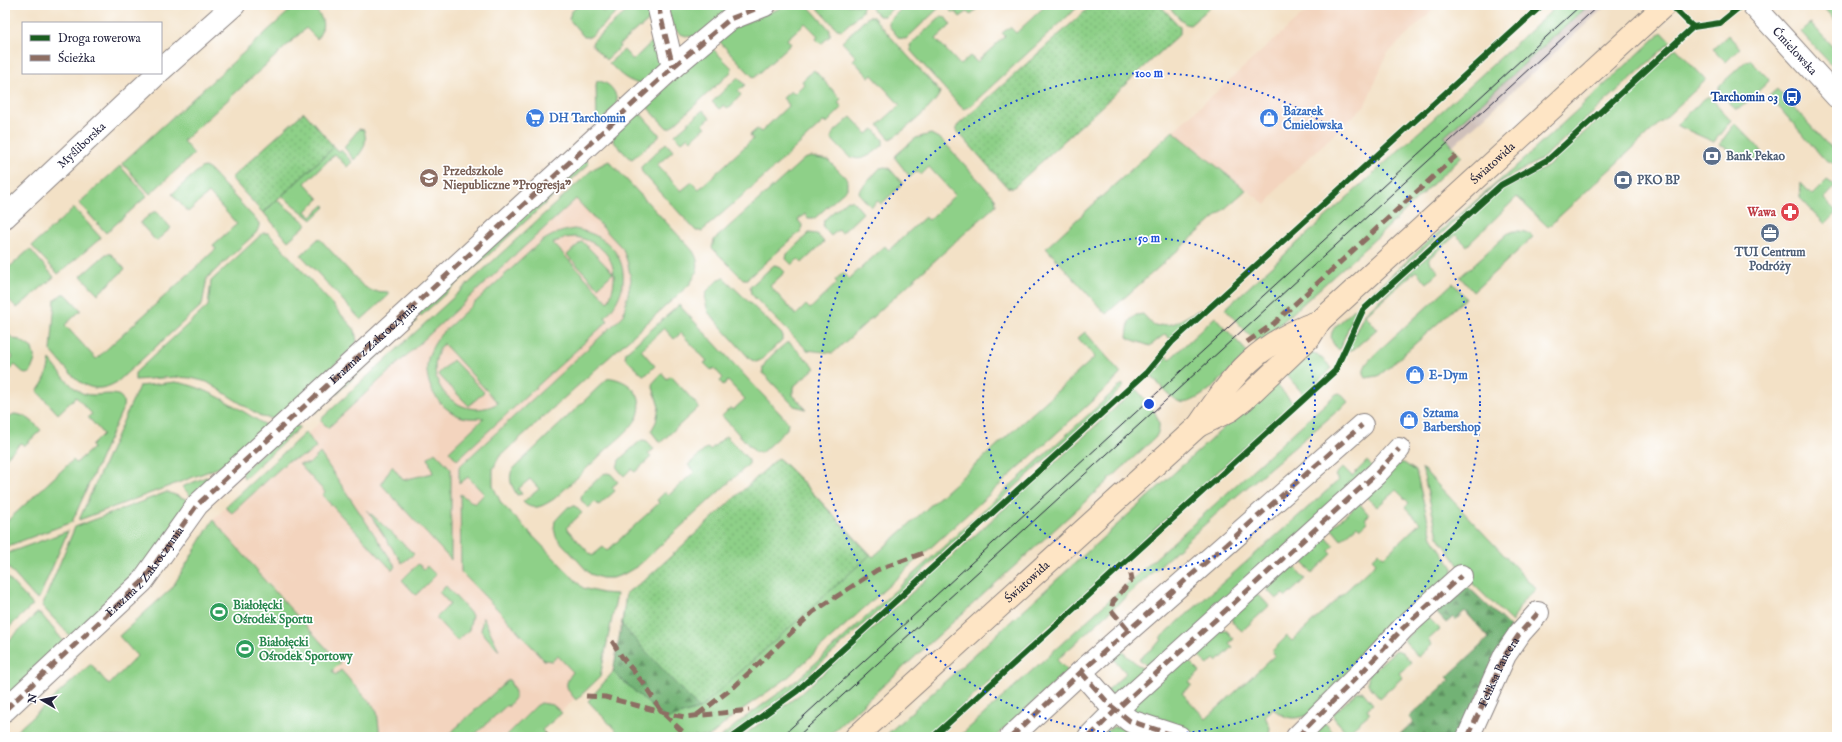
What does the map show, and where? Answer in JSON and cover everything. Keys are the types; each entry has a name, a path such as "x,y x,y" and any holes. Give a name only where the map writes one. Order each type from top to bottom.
{"street":[{"path":"162,69 234,5"},
{"path":"658,5 673,67"},
{"name":"Erazma z Zakroczymia","path":"5,710 142,582 197,505 673,67 730,19 765,5"},
{"name":"Światowida","path":"856,737 1198,426 1220,394 1242,368 1273,342 1291,332 1320,321 1665,5"},
{"name":"Ćmielowska","path":"1753,5 1837,97"},
{"name":"Myśliborska","path":"5,217 157,74"},
{"path":"1011,737 1081,672 1362,425"},
{"path":"1089,737 1116,710 1376,474 1399,450"},
{"path":"1297,737 1365,669 1403,628 1462,576"},
{"name":"Feliksa Pancera","path":"1468,737 1505,655 1520,633 1538,613"},
{"path":"1081,672 1116,710 1130,721 1179,737"}],"shaded area":[{"name":"Bazarek Ćmielowska","path":"1313,5 1438,5 1387,54 1365,105 1280,185 1266,205 1173,131"},
{"path":"1589,5 1607,5 1453,146 1444,137"},
{"path":"578,191 657,277 654,307 467,477 609,630 599,676 534,737 380,737 377,711 341,670 335,675 332,671 340,663 257,572 258,570 213,520"}],"green space":[{"path":"296,5 311,5 321,17 323,25 317,39 306,28 183,141 194,154 150,194 122,163"},
{"path":"579,5 596,5 603,12 611,5 625,5 590,37 584,37 569,19 571,12"},
{"path":"634,5 649,5 652,18 640,28 639,27 619,45 620,47 606,60 592,45 593,41"},
{"path":"667,5 744,5 693,37 680,34 676,31"},
{"path":"788,5 807,5 830,30 830,36 821,44 816,39 818,36 805,23 787,39 791,44 754,78 719,41 731,30 740,25"},
{"path":"815,5 863,5 862,12 842,30 837,29"},
{"path":"869,5 896,5 885,16 879,16"},
{"path":"905,5 942,5 906,39 899,38 889,26 889,21"},
{"path":"954,5 981,5 970,15 967,12 960,17 956,12 954,13 950,10"},
{"path":"1043,5 1080,5 969,107 964,109 911,51 910,45 941,16 945,17 951,25 936,39 960,65 970,56 977,62 1005,36 1002,33 1010,27 1016,33 1044,7"},
{"path":"1092,5 1160,5 1180,27 1180,34 1013,188 1007,187 957,131 957,126"},
{"path":"1167,5 1213,5 1190,25 1185,24"},
{"path":"1558,5 1589,5 1444,137 1462,156 1384,231 1258,344 1225,309"},
{"path":"1821,5 1837,5 1837,23 1822,6"},
{"path":"869,16 873,17 940,92 933,103 918,118 890,139 878,125 900,105 872,75 869,77 853,60 856,57 842,42"},
{"path":"1811,23 1837,52 1837,71 1801,32"},
{"path":"1662,32 1671,42 1542,159 1497,184 1359,308 1354,315 1339,350 1336,347 1332,342 1331,336 1336,326 1430,240 1512,170"},
{"path":"1728,35 1740,48 1726,62 1713,49"},
{"path":"657,37 661,64 643,84 628,80 609,63 624,50 633,60"},
{"path":"711,47 732,68 731,72 670,128 667,128 645,105"},
{"path":"1676,48 1706,80 1548,227 1517,197 1467,246 1456,235 1428,260 1439,272 1427,283 1416,271 1365,315 1377,329 1354,349 1348,351 1350,343 1365,313 1498,192 1547,167"},
{"path":"1750,60 1768,78 1769,81 1739,109 1735,109 1719,92 1719,86 1746,61"},
{"path":"814,70 841,99 838,102 842,108 827,123 823,122 702,231 696,231 642,172 641,167 666,143 673,151 657,165 681,191 692,182 699,189 753,139 750,135 757,129 761,132 789,105 783,98 791,91 794,94 804,84 802,81"},
{"path":"738,77 745,85 738,91 741,95 728,109 724,105 719,109 712,102"},
{"path":"597,81 609,85 612,88 617,100 617,104 600,123 597,122"},
{"path":"1777,89 1826,143 1837,150 1837,165 1824,159 1769,96"},
{"path":"1709,96 1731,120 1714,142 1676,125"},
{"path":"703,110 710,118 703,124 706,127 691,140 688,137 682,142 675,135"},
{"path":"638,111 659,134 659,137 632,159 628,157 613,141 614,133"},
{"path":"304,112 334,147 263,213 231,178"},
{"path":"851,117 867,134 874,129 883,140 883,145 861,159 850,156 844,152 831,138 833,133"},
{"path":"1735,123 1762,151 1758,161 1719,145"},
{"path":"359,129 364,130 365,143 364,147 354,160 344,147"},
{"path":"1173,131 1246,190 1106,314 1046,248"},
{"path":"931,134 942,140 995,198 996,205 833,353 807,350 751,294 750,287 774,265 779,266 785,272 770,286 796,315 806,305 810,309 837,283 835,280 843,273 849,279 885,246 889,250 925,217 929,220 955,195 929,167 921,175 917,171 910,177 895,158 896,155 916,138"},
{"path":"334,147 339,151 341,150 352,162 347,167 335,154 305,183 319,199 306,211 311,217 324,205 326,206 312,220 282,196"},
{"path":"811,157 828,160 847,179 847,189 815,218 808,218 805,214 798,220 802,225 801,231 747,279 743,279 712,248 714,240 804,159"},
{"path":"586,159 589,164 421,316 417,312"},
{"path":"609,161 693,251 698,264 697,272 690,284 499,457 493,469 493,486 501,503 583,588 602,593 617,594 600,677 576,700 567,686 568,680 573,672 558,656 552,661 544,660 461,572 460,494 475,504 484,494 468,477 459,484 459,467 623,316 631,280 623,249 576,199 328,428 320,420 593,169"},
{"path":"120,166 147,196 106,233 79,203"},
{"path":"205,167 210,170 259,223 256,233 207,278 202,305 117,382 106,387 96,388 80,382 51,351 55,300 62,294 66,294 81,310 65,325 96,359 216,249 213,245 237,224 209,193 188,212 172,194 201,168"},
{"path":"880,168 889,168 903,184 881,204 878,201 871,207 860,195 859,191"},
{"path":"1827,180 1836,186 1824,199 1835,210 1837,209 1837,212 1825,224 1800,198 1801,183 1812,195"},
{"path":"277,200 307,224 288,241 264,213"},
{"path":"847,200 853,201 863,213 842,233 838,230 831,236 823,227 824,220"},
{"path":"74,208 101,238 58,274 32,246"},
{"path":"153,212 157,212 171,228 156,241 140,223"},
{"path":"574,229 591,233 604,241 614,250 621,262 623,275 622,289 616,303 605,317 608,321 457,460 449,451 484,418 462,417 453,413 438,400 429,383 427,374 427,365 431,349 441,334 538,244 560,232","holes":["576,237 597,246 605,252 610,260 614,280 608,302 553,243 564,238","444,344 498,403 484,408 470,408 457,403 446,395 439,384 435,372 436,358"]},
{"path":"1514,231 1526,232 1533,237 1473,292 1460,277 1507,234"},
{"path":"263,233 268,233 273,238 355,330 357,342 354,347 274,419 262,417 207,382 191,378 175,377 135,380 135,373 208,306 211,281"},
{"path":"809,233 817,234 824,242 802,263 798,259 792,265 786,259 787,254"},
{"path":"319,238 362,285 371,291 388,292 389,295 361,320 301,255"},
{"path":"582,241 613,273 598,287 567,255"},
{"path":"30,249 54,277 17,308 9,300 5,304 5,271"},
{"path":"106,254 111,254 125,269 98,294 81,276"},
{"path":"724,278 782,334 782,340 761,360 756,362 750,359 708,312 705,300 706,292 719,279"},
{"path":"1453,283 1466,298 1387,369 1378,376 1366,378 1364,368 1367,362"},
{"path":"679,305 788,422 787,429 761,453 755,452 722,416 730,408 733,410 745,399 728,381 723,385 720,381 723,378 714,368 711,370 704,363 707,361 681,333 674,339 664,328 641,350 655,366 647,374 643,375 625,358 626,352"},
{"path":"1201,309 1170,339 1165,334 1150,346 1127,337 1129,321 1136,315 1143,314 1154,326 1173,324"},
{"path":"412,316 417,321 315,413 315,405"},
{"path":"1215,317 1248,353 1206,392 1196,399 1188,402 1180,402 1168,394 1151,375 1167,356 1170,359"},
{"path":"5,332 14,339 20,340 32,348 35,360 30,373 25,374 15,365 5,375 5,364 13,357 5,348"},
{"path":"1085,332 1121,373 1113,382 786,679 737,713 709,737 622,737 588,701 613,672 666,719 778,458 873,557 1095,357 1078,338"},
{"path":"786,343 790,343 815,368 793,387 793,395 806,409 794,406 763,373 764,365 767,361"},
{"path":"1309,353 1317,354 1332,368 1304,395 1284,372"},
{"path":"50,360 64,378 77,390 88,395 116,395 123,401 123,408 72,522 5,547 5,523 73,460 76,463 93,448 91,446 103,434 88,417 92,414 76,397 58,414 37,391 46,377"},
{"path":"453,360 484,392 469,406 438,374"},
{"path":"662,373 667,379 671,376 699,407 660,443 651,431 656,422 659,407 652,384"},
{"path":"612,378 626,383 635,392 640,404 637,418 624,434 554,499 538,507 531,507 527,505 523,502 539,489 530,479 518,489 522,494 517,495 512,486 512,470 607,379"},
{"path":"175,382 199,388 221,398 264,424 266,429 220,467 79,520 139,386"},
{"path":"1274,382 1293,403 928,737 884,737"},
{"path":"1122,384 1124,386 1102,408 787,694 727,737 721,737 797,680"},
{"path":"1136,389 1158,418 1158,432 1155,438 827,737 741,737 799,695"},
{"path":"1340,393 1348,402 1226,505 1057,660 1068,671 995,737 959,737 1336,394"},
{"path":"14,414 26,417 41,430 24,446 21,443 6,458 5,419"},
{"path":"293,425 300,427 244,479 242,472"},
{"path":"306,432 316,447 307,455 288,461 232,513 225,507"},
{"path":"726,436 749,460 749,464 638,566 613,578 602,578 590,574 556,537 554,528 555,521 568,507 575,506 582,513 566,528 592,556 603,547 607,551 659,503 657,500 665,492 669,495 694,472 688,465 707,448 710,450"},
{"path":"643,440 647,441 654,449 648,454 651,457 635,472 631,469 624,476 617,468 619,460"},
{"path":"435,452 451,469 451,560 381,484 392,466 403,480 433,473 428,458"},
{"path":"320,453 396,567 392,570 322,495 325,492 299,464 309,464"},
{"path":"778,458 793,472 870,555 699,709 622,625 626,593 645,580"},
{"path":"1367,461 1374,468 1152,670 1139,659 1162,640 1160,638 1338,481 1335,475 1343,467 1352,476"},
{"path":"1396,463 1404,463 1416,471 1432,537 1453,568 1453,574 1311,714 1291,718 1273,709 1265,716 1270,728 1269,737 1203,737 1133,715 1130,706 1180,661 1189,661 1200,672 1189,682 1192,685 1182,693 1206,719 1275,655 1272,651 1287,636 1292,641 1376,563 1372,559 1379,552 1384,557 1420,523 1405,507 1409,503 1396,490 1377,507 1366,497"},
{"path":"1422,468 1536,589 1523,601 1512,622 1468,579 1438,536"},
{"path":"603,474 611,474 618,482 612,487 615,491 599,505 595,502 588,508 581,500 582,494"},
{"path":"206,477 210,479 193,498 182,487"},
{"path":"167,492 186,499 190,503 141,575 73,639 42,606 75,527"},
{"path":"1359,503 1369,515 1365,519 1368,522 1360,529 1357,526 1341,540 1331,528"},
{"path":"367,510 414,554 402,563"},
{"name":"Białołęcki Ośrodek Sportu","path":"213,520 258,571 257,572 340,663 332,671 335,675 341,670 377,711 380,737 10,737 91,664 109,685 137,656 119,636 172,588"},
{"path":"68,531 39,598 36,599 5,564 5,554"},
{"path":"1324,535 1334,546 1329,551 1332,554 1312,573 1300,559 1299,553"},
{"path":"1286,563 1293,565 1305,579 1286,597 1283,594 1276,599 1268,591 1266,581"},
{"path":"418,564 424,569 427,566 436,575 416,595 402,580"},
{"path":"5,575 33,605 5,631"},
{"path":"1465,584 1510,627 1459,737 1397,737 1413,722 1409,717 1450,680 1447,677 1489,638 1465,611 1455,620 1453,617 1446,623 1434,610"},
{"path":"446,586 472,615 469,630 457,641 436,618 450,604 439,592"},
{"path":"1253,594 1261,597 1269,606 1242,631 1233,623 1231,616"},
{"path":"624,610 708,701 699,709 666,719 613,672"},
{"path":"37,613 41,614 66,644 5,704 5,644"},
{"path":"1427,616 1440,629 1428,640 1432,645 1418,657 1404,640"},
{"path":"483,617 499,650 481,631"},
{"path":"1219,628 1227,631 1234,639 1229,643 1233,647 1217,662 1214,659 1208,665 1199,657 1196,647"},
{"path":"1396,650 1402,652 1412,663 1399,673 1403,677 1380,698 1368,684 1368,675"},
{"path":"1121,651 1149,674 1116,698 1107,691 1126,673 1113,658"},
{"path":"509,679 515,692 515,698 508,707 507,705 472,737 446,737"},
{"path":"1362,691 1373,704 1367,709 1370,713 1347,733 1334,718 1333,714 1357,692"},
{"path":"541,703 553,705 562,713 542,730 548,737 509,737 507,735 536,706"},
{"path":"1322,724 1326,724 1337,737 1308,737"},
{"path":"1113,727 1124,727 1156,737 1097,737"}],"tram line":[{"path":"781,737 1581,5"},
{"path":"797,737 1599,5"}],"marked path":[{"path":"658,5 673,67"},
{"path":"5,710 142,582 197,505 673,67 730,19 765,5"},
{"path":"1247,342 1273,324 1459,153"},
{"path":"1011,737 1081,672 1362,425"},
{"path":"1089,737 1116,710 1376,474 1399,449"},
{"path":"697,715 735,686 813,612 877,570 926,552"},
{"path":"1128,630 1111,610 1113,602 1132,579 1130,570"},
{"path":"1297,737 1365,669 1403,628 1461,576"},
{"path":"1468,737 1505,655 1520,633 1538,613"},
{"path":"612,641 622,657 644,684 662,712 688,737"},
{"path":"1081,672 1110,705 1130,721 1179,737"},
{"path":"586,696 605,697 685,717 749,710"},
{"path":"545,737 548,733"}],"cycle path":[{"path":"733,737 797,691 1147,372 1172,342 1542,5"},
{"path":"1671,5 1693,27 1720,23 1742,5"},
{"path":"933,737 1335,371 1363,310 1501,185 1549,159 1693,27"}],"place":[{"name":"Tarchomin 03","path":"1792,97"},
{"name":"DH Tarchomin","path":"535,118"},
{"name":"Bazarek Ćmielowska","path":"1269,118"},
{"name":"Bank Pekao","path":"1712,156"},
{"name":"Przedszkole Niepubliczne \"Progresja\"","path":"429,178"},
{"name":"PKO BP","path":"1623,180"},
{"name":"Wawa","path":"1790,212"},
{"name":"TUI Centrum Podróży","path":"1770,233"},
{"name":"E-Dym","path":"1415,375"},
{"name":"Sztama Barbershop","path":"1409,420"},
{"name":"Białołęcki Ośrodek Sportu","path":"219,612"},
{"name":"Białołęcki Ośrodek Sportowy","path":"245,649"}]}
